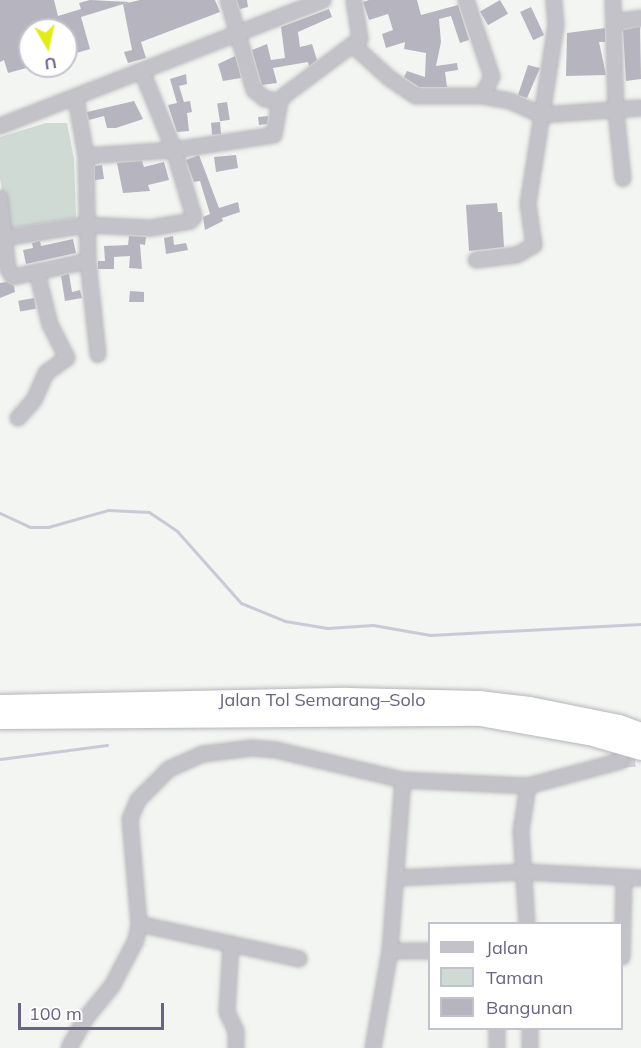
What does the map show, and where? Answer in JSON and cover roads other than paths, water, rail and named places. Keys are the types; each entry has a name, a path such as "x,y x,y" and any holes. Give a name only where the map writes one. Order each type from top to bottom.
{"highway":[{"name":"Jalan Tol Semarang–Solo","path":"0,705 347,698 479,701 530,707 619,725 641,733"},
{"name":"Jalan Tol Semarang–Solo","path":"0,719 480,716 589,735 641,750"}],"street":[{"path":"228,0 254,90 265,99 280,101"},
{"path":"0,126 76,99 323,0"},
{"path":"86,156 174,150 274,135 280,101 295,86 354,46 361,31 354,0"},
{"path":"466,0 492,77 482,96"},
{"path":"476,260 517,255 534,245 528,204 556,25 554,0"},
{"path":"614,0 616,112 623,179"},
{"path":"614,22 641,18"},
{"path":"354,46 407,93 432,98 482,96 510,101 541,115 616,112 641,108"},
{"path":"4,237 86,225 151,228 190,221 194,212 174,150 142,71"},
{"path":"76,99 86,156 88,261 98,354"},
{"path":"0,198 10,274 13,277 88,261"},
{"path":"18,418 34,400 46,373 68,358 50,325 37,272"},
{"path":"69,1048 131,952 139,924 130,819 138,800 182,760 221,751 276,750 403,780 528,786 621,761"},
{"path":"373,1048 390,951 403,780"},
{"path":"527,922 521,831 528,786"},
{"path":"397,878 524,872 641,878"},
{"path":"622,922 624,878"},
{"path":"139,924 299,959"},
{"path":"231,944 227,1012 236,1031 236,1048"},
{"path":"390,951 428,951"},
{"path":"496,1048 497,1030"},
{"path":"530,1030 530,1048"}],"waterway":[{"path":"0,513 30,527 48,527 108,510 149,512 177,531 241,603 285,621 327,628 373,625 430,635 641,624"},
{"path":"0,759 107,745"}],"tunnel":[{"path":"621,761 641,759"}]}
